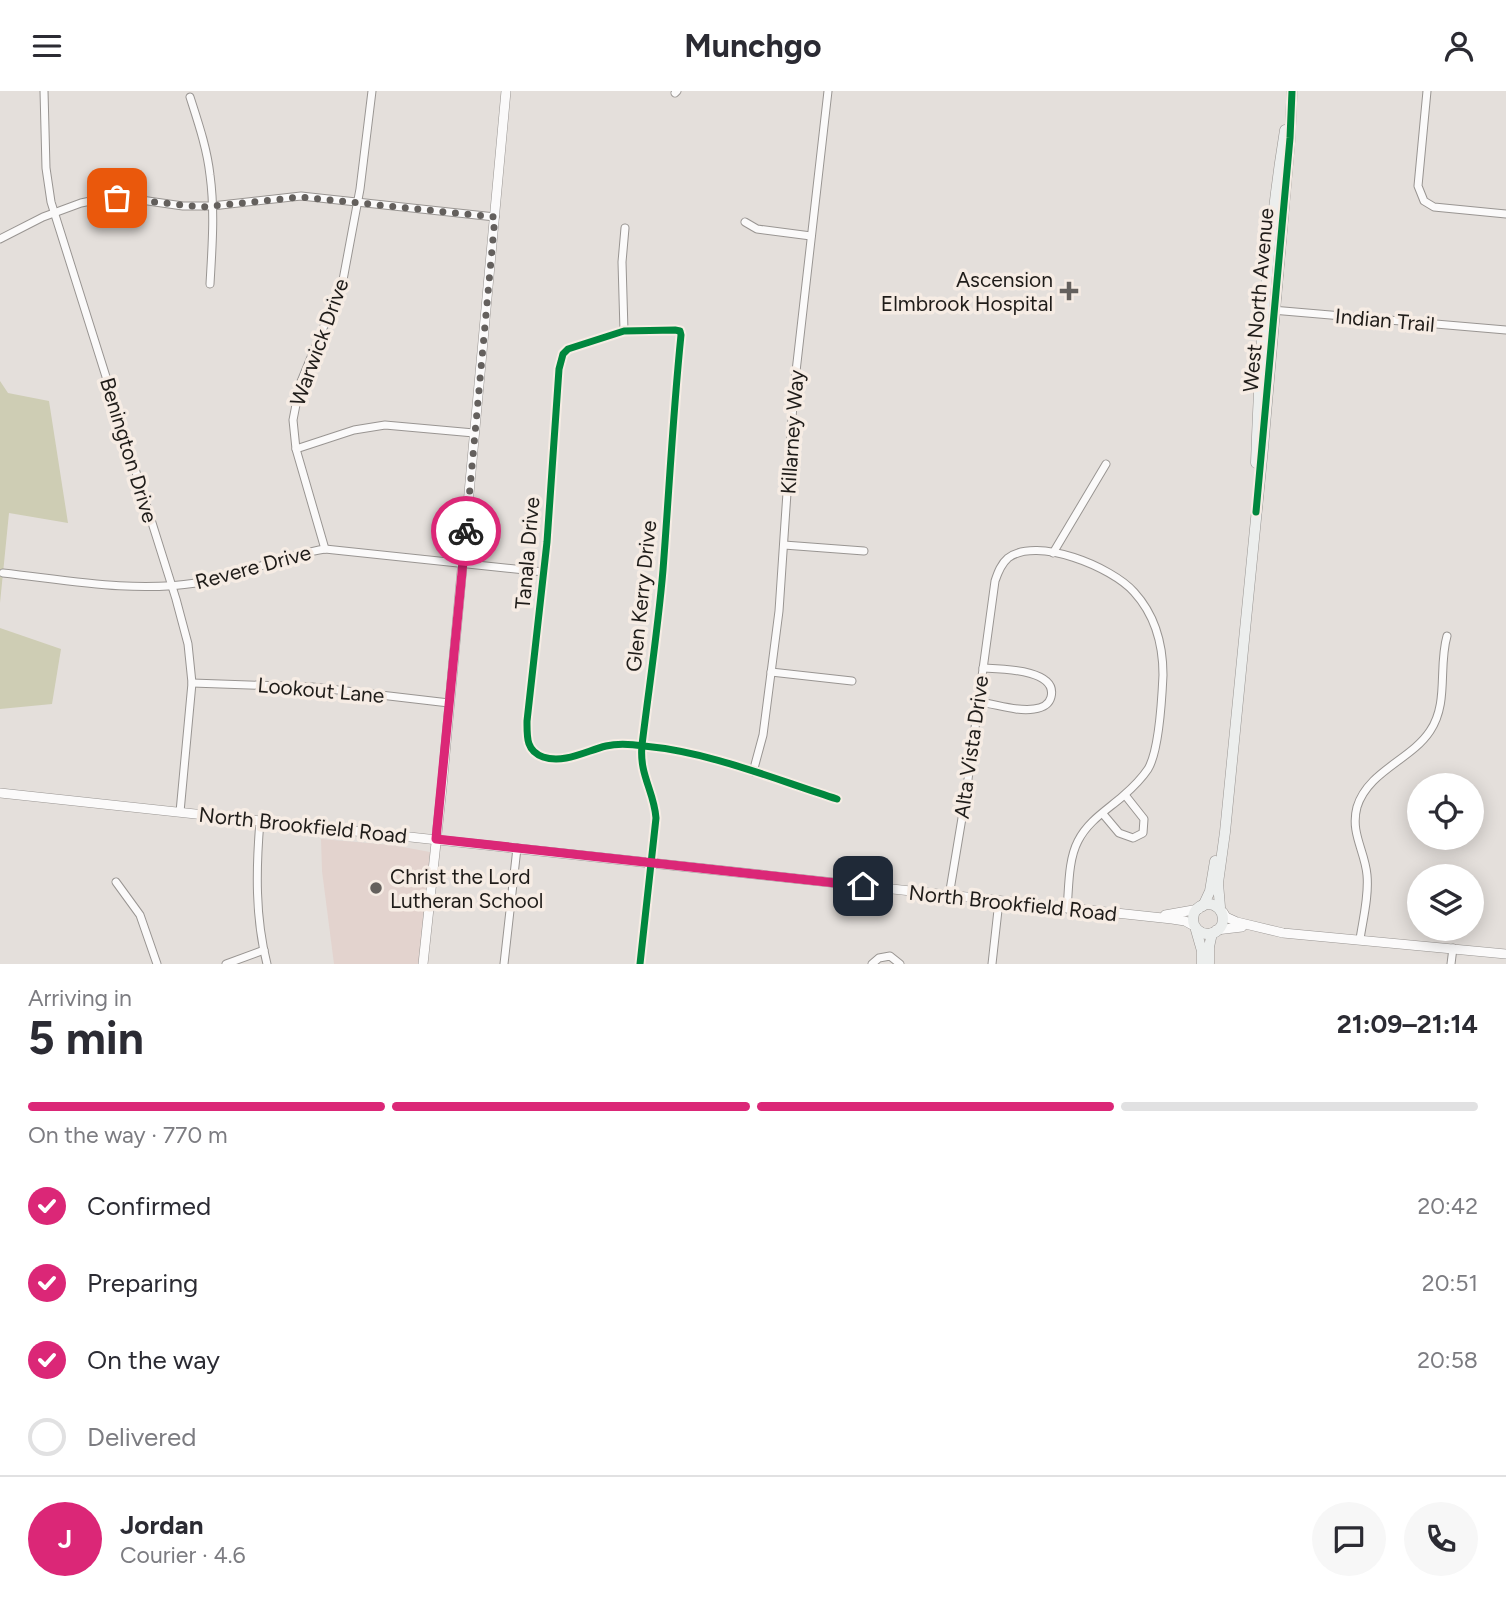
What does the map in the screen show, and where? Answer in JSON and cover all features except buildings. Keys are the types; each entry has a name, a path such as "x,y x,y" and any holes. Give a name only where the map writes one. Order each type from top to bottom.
{"main road":[{"name":"West North Avenue","path":"1221,910 1218,883 1256,512 1258,397 1270,310 1274,205 1291,91"},
{"name":"West North Avenue","path":"1201,908 1210,891 1226,813"},
{"path":"1202,964 1202,951 1194,916 1201,908 1210,904 1221,910 1222,921 1214,931 1209,947 1209,964"},
{"path":"1195,928 1201,933 1214,931"}],"street":[{"name":"Benington Drive","path":"44,91 46,168 54,212 188,644 192,683 180,812"},
{"name":"Warwick Drive","path":"325,548 296,449 293,420 297,395 343,280 358,201 372,91"},
{"path":"423,964 506,91"},
{"name":"Killarney Way","path":"753,772 763,735 771,672 784,545 794,389 828,91"},
{"path":"1427,91 1419,191 1428,205 1506,214"},
{"path":"190,97 207,155 212,206 210,284"},
{"path":"0,239 54,212 105,198 127,198 183,206 212,206 279,197 358,201 495,217"},
{"path":"745,222 757,229 811,236"},
{"path":"624,331 622,263 625,228"},
{"name":"Indian Trail","path":"1270,310 1506,330"},
{"name":"Glen Kerry Drive","path":"624,331 680,331 663,571 642,745 642,769 656,810 640,964"},
{"name":"Tanala Drive","path":"624,331 568,349 563,354 559,369 544,572 527,733 532,750 541,757 567,758 614,745 642,745"},
{"path":"296,449 354,431 385,425 474,433"},
{"path":"1067,909 1076,845 1087,827 1125,795 1147,769 1153,757 1163,678 1159,639 1146,607 1134,591 1099,566 1053,553 1107,464"},
{"path":"784,545 864,551"},
{"name":"Revere Drive","path":"3,573 113,585 172,586 217,579 325,548 544,572"},
{"name":"Alta Vista Drive","path":"948,896 1000,567 1009,558 1022,552 1053,553"},
{"path":"1360,939 1367,875 1355,836 1356,810 1370,785 1422,741 1436,721 1441,701 1447,636"},
{"path":"979,702 1033,710 1045,706 1051,698 1051,687 1046,678 1035,674 983,668"},
{"path":"771,672 852,681"},
{"name":"Lookout Lane","path":"192,683 312,687 449,703"},
{"path":"642,745 706,758 836,799"},
{"name":"North Brookfield Road","path":"0,793 1185,921 1195,928"},
{"path":"1103,814 1124,836 1133,838 1143,833 1144,819 1125,795"},
{"path":"260,821 257,875 259,920 267,964"},
{"path":"504,964 517,848"},
{"path":"117,882 139,915 157,964"},
{"path":"992,964 999,901"},
{"name":"North Brookfield Road","path":"1150,918 1201,908"},
{"path":"1221,910 1231,920 1283,933 1506,954"},
{"path":"1214,931 1234,926 1259,928"},
{"path":"1451,964 1453,948"},
{"path":"226,964 264,950"},
{"path":"872,964 879,958 890,956 900,964"}],"shaded area":[{"name":"Christ the Lord Lutheran School","path":"321,839 392,845 430,852 420,964 334,964 322,871"}],"green space":[{"path":"0,381 8,393 49,401 68,523 9,513 0,603"},
{"path":"0,628 61,649 52,704 0,709"}],"cycle path":[{"path":"1256,512 1292,91"},
{"path":"640,964 656,818 643,765 642,756 642,745 661,592 681,335 680,331 675,330 624,331 568,349 563,354 559,369 547,542 527,721 530,747 537,754 551,759 575,756 615,744 639,745 644,746 669,749 742,767 837,799"}],"way so far":[{"path":"117,198 202,207 279,197 323,198 495,217 466,531"}],"place":[{"name":"Ascension Elmbrook Hospital","path":"1069,291"},
{"name":"Christ the Lord Lutheran School","path":"376,888"}],"route":[{"path":"466,531 436,839 863,886"}]}
